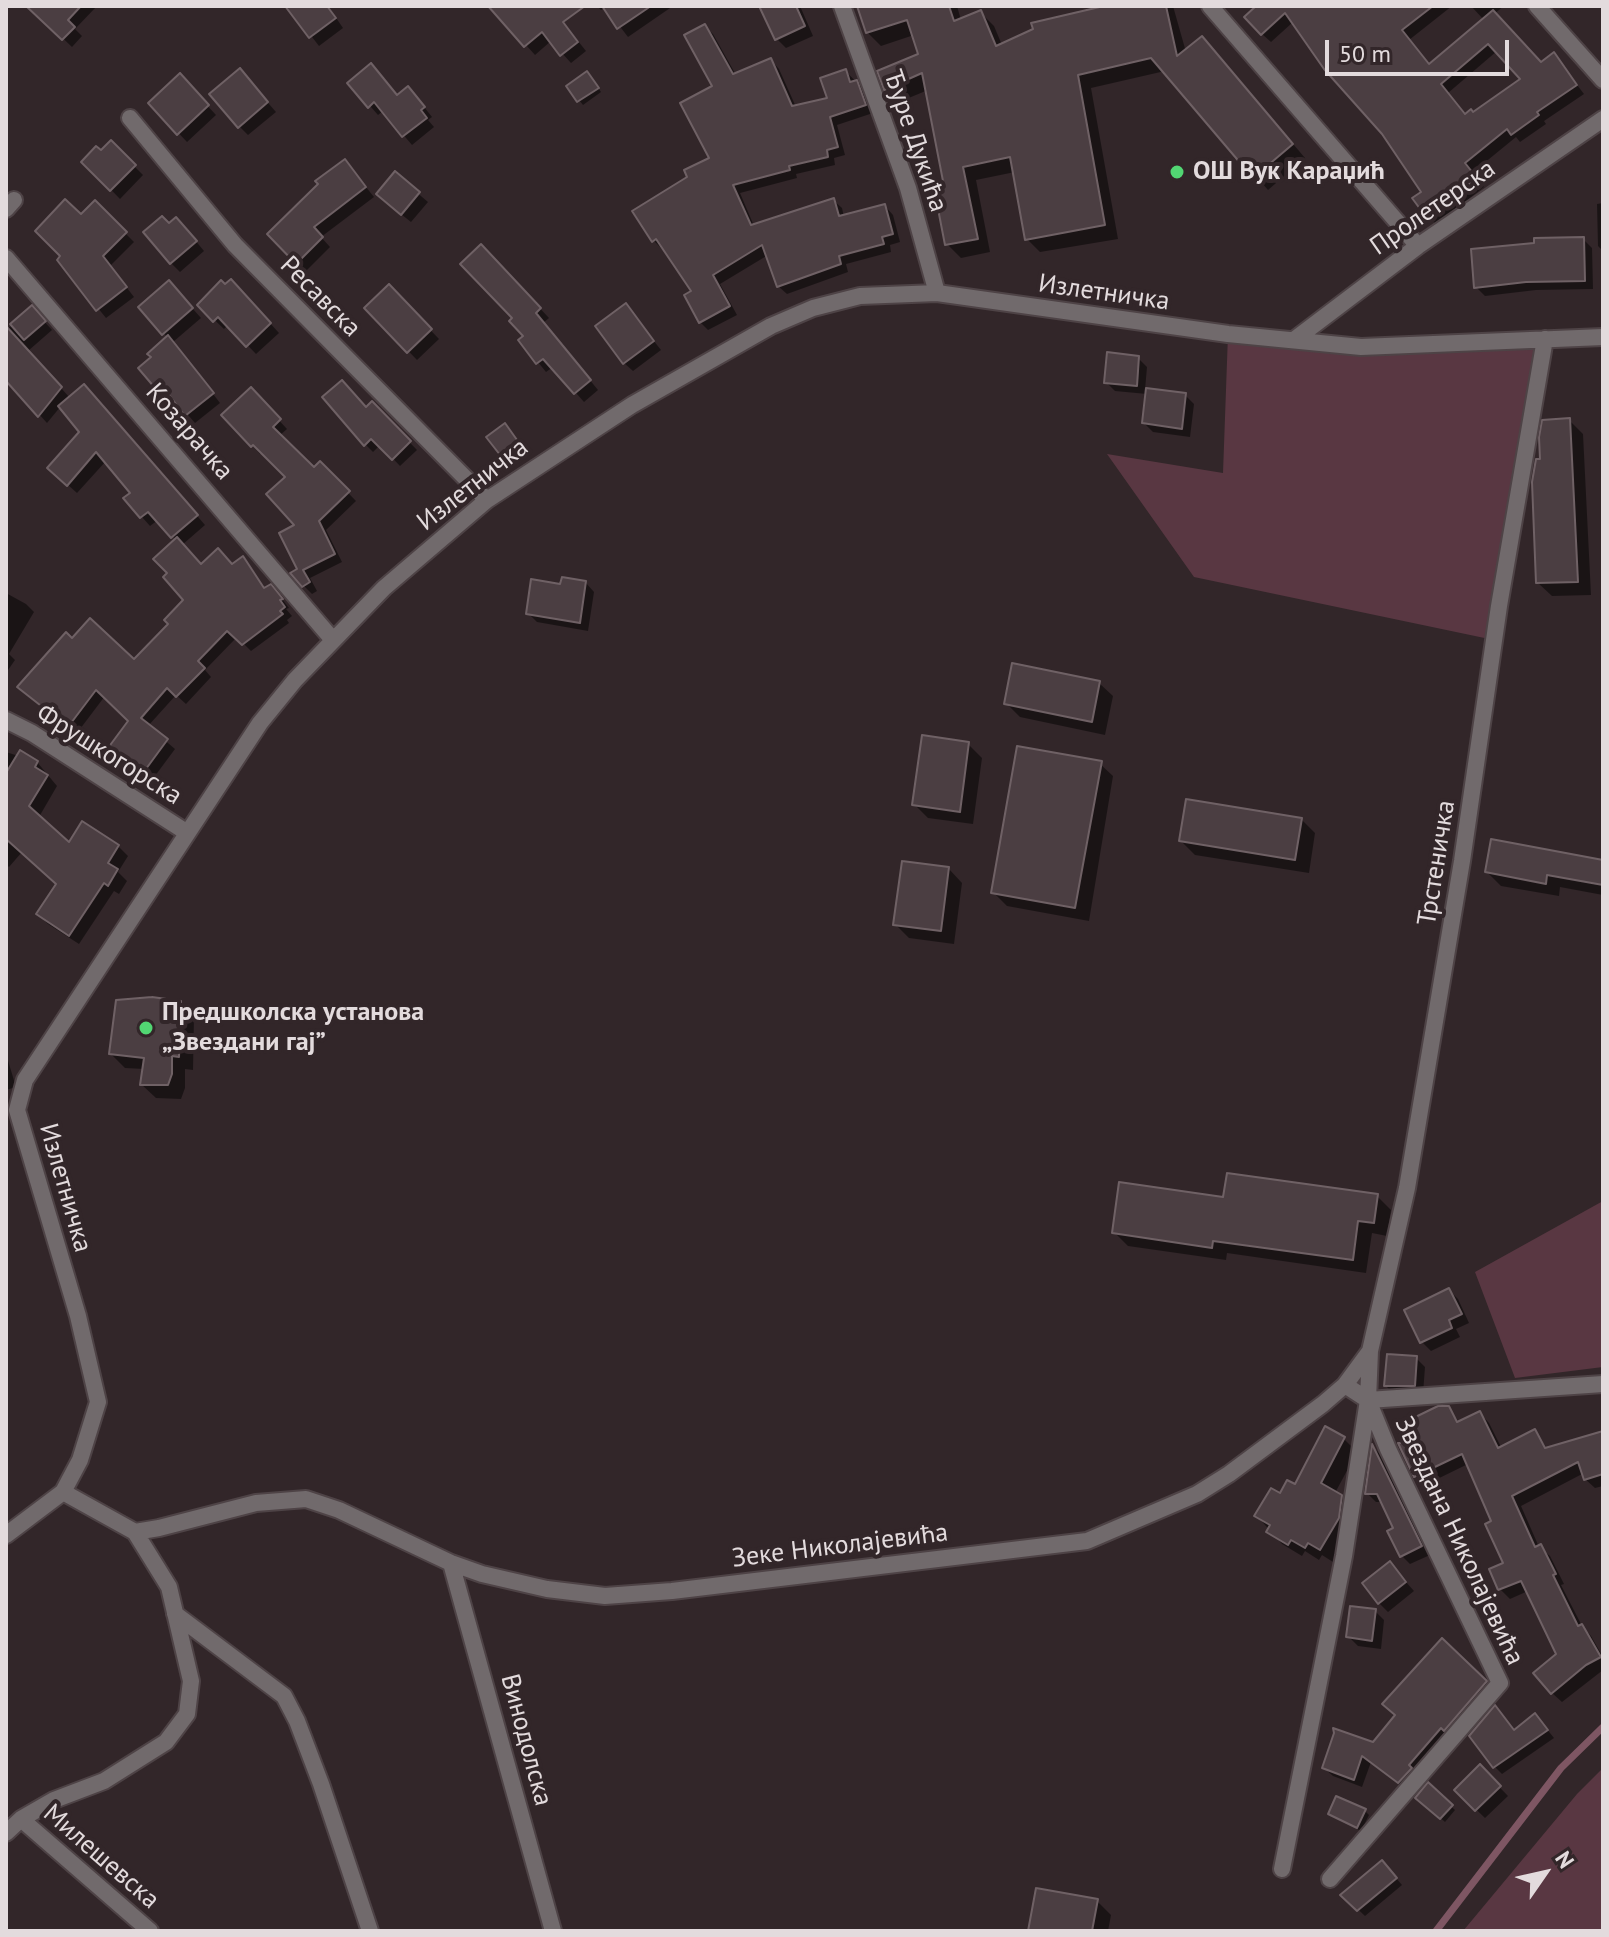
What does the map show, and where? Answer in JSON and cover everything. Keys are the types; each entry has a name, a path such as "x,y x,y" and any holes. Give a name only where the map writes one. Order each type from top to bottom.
{"street":[{"name":"Ђуре Дукића","path":"842,6 908,188 937,293"},
{"path":"1210,6 1418,246"},
{"path":"1537,6 1603,80"},
{"name":"Ресавска","path":"130,118 235,245 487,500"},
{"name":"Пролетерска","path":"1294,340 1418,246 1603,119"},
{"name":"Козарачка","path":"6,258 333,640"},
{"name":"Излетничка","path":"63,1492 80,1460 98,1402 78,1316 12,1110 40,1054 260,723 384,588 487,500 632,405 771,326 813,308 860,296 937,293 1213,332 1361,347 1603,337"},
{"name":"Трстеничка","path":"1345,1385 1370,1351 1410,1173 1462,861 1499,606 1545,339"},
{"name":"Фрушкогорска","path":"6,720 32,733 186,832"},
{"name":"Звездана Николајевића","path":"1282,1869 1344,1556 1368,1400 1370,1351"},
{"path":"1345,1385 1368,1400 1603,1384"},
{"name":"Зеке Николајевића","path":"135,1532 256,1503 306,1499 339,1510 451,1563 482,1574 534,1586 605,1596 672,1591 1087,1541 1208,1487 1345,1385"},
{"name":"Звездана Николајевића","path":"1330,1879 1500,1683 1388,1449 1368,1400"},
{"path":"6,1535 63,1492 135,1532 169,1587 191,1681 187,1714 166,1742 104,1781 54,1800 21,1819 6,1833"},
{"name":"Винодолска","path":"451,1563 553,1931"},
{"path":"175,1614 284,1696 321,1784 370,1931"},
{"name":"Милешевска","path":"21,1819 150,1931"}],"shaded area":[{"path":"1228,334 1361,347 1545,339 1494,640 1194,577 1107,454 1223,473"},
{"path":"1603,1201 1603,1367 1515,1378 1475,1272"},
{"path":"1603,1768 1603,1931 1463,1931 1577,1794"}],"building":[{"path":"26,6 81,6 68,20 75,27 62,40"},
{"path":"285,6 327,6 336,18 309,38"},
{"path":"488,6 585,6 563,22 578,42 560,56 542,32 524,47"},
{"path":"602,6 651,6 617,29"},
{"path":"759,6 796,6 805,26 775,40"},
{"path":"857,6 949,6 954,21 981,10 996,46 1033,29 1031,23 1104,6 1166,6 1177,56 1202,36 1293,144 1253,178 1151,58 1078,75 1105,225 1025,240 1010,157 963,167 978,239 945,245 933,183 943,181 922,73 884,90 877,71 918,54 907,20 866,33"},
{"path":"1256,6 1433,6 1402,30 1429,64 1493,10 1541,62 1554,52 1577,85 1537,112 1539,115 1511,135 1507,129 1465,163 1477,178 1426,217 1412,198 1421,192 1382,134 1324,69 1285,13 1261,35 1244,17","holes":["1488,44 1520,79 1473,112 1471,109 1465,114 1441,84"]},
{"path":"705,24 733,74 771,58 792,106 827,98 820,78 846,69 850,82 857,80 866,105 830,117 838,147 827,150 828,157 733,185 751,225 834,198 839,216 885,204 893,234 882,237 884,244 839,256 841,264 777,287 762,245 713,275 730,306 699,323 684,295 691,291 656,239 652,242 632,211 687,177 684,170 709,158 680,103 712,86 684,35"},
{"path":"371,63 397,95 408,86 425,107 421,110 427,118 402,137 374,102 368,108 347,83"},
{"path":"240,68 268,102 238,128 209,94"},
{"path":"587,71 599,88 577,102 566,86"},
{"path":"180,73 209,105 177,135 148,103"},
{"path":"111,140 136,165 110,191 81,162 96,146 101,150"},
{"path":"345,159 366,187 314,227 323,237 296,264 267,234 318,184 315,181"},
{"path":"395,171 420,192 401,215 376,194"},
{"path":"65,199 81,214 95,200 127,232 103,256 127,287 96,311 57,260 60,256 35,231"},
{"path":"162,216 169,223 176,217 197,241 170,264 143,232"},
{"path":"1584,237 1585,281 1526,282 1474,288 1471,249 1534,243 1534,238"},
{"path":"481,244 541,308 536,313 591,380 574,394 543,359 536,364 518,340 523,336 509,321 512,318 460,264"},
{"path":"231,279 271,323 246,347 218,317 213,322 197,305 221,280 225,284"},
{"path":"169,280 193,308 162,335 138,307"},
{"path":"389,284 432,329 407,353 364,308"},
{"path":"626,303 654,341 623,364 595,326"},
{"path":"32,305 46,321 24,340 10,324"},
{"path":"6,326 62,387 38,417 6,381"},
{"path":"168,335 214,393 185,416 166,391 161,395 138,368 151,357 147,354"},
{"path":"1107,352 1139,356 1137,386 1104,383"},
{"path":"342,380 366,407 372,401 411,441 392,460 371,439 364,446 322,397"},
{"path":"84,384 198,515 171,538 148,512 140,518 123,498 130,493 96,452 67,486 47,468 79,432 58,406"},
{"path":"251,387 281,419 273,427 314,467 320,461 350,491 319,521 335,554 303,570 310,582 302,587 290,573 297,569 279,533 294,525 266,494 285,477 221,415"},
{"path":"1146,388 1186,393 1182,429 1142,423"},
{"path":"1570,418 1578,582 1536,583 1532,482 1536,459 1540,459 1542,420"},
{"path":"505,423 522,447 504,460 486,437"},
{"path":"177,537 201,564 218,548 232,564 243,556 264,588 271,584 283,599 280,600 285,607 280,611 283,614 242,645 227,631 198,661 205,668 176,697 167,688 141,718 168,739 143,773 108,748 128,721 96,690 68,727 17,687 66,632 72,638 90,618 134,659 168,624 164,620 183,600 163,577 167,573 153,559"},
{"path":"562,577 586,581 580,623 526,614 531,579 560,584"},
{"path":"1012,663 1100,681 1092,722 1004,704"},
{"path":"922,735 969,742 960,812 912,805"},
{"path":"1017,746 1102,761 1075,908 991,893"},
{"path":"20,750 38,761 35,767 48,775 29,806 69,842 82,821 119,845 108,863 118,869 108,886 104,883 69,936 36,914 56,884 6,839 6,773"},
{"path":"1186,799 1302,818 1295,860 1179,841"},
{"path":"1491,839 1603,860 1603,885 1547,875 1546,884 1485,872"},
{"path":"902,861 949,867 941,931 893,925"},
{"name":"Предшколска установа „Звездани гај”","path":"152,997 181,1001 179,1057 172,1056 172,1074 168,1085 140,1085 144,1058 109,1054 116,1000"},
{"path":"1227,1173 1378,1194 1374,1223 1358,1221 1353,1260 1213,1241 1212,1248 1112,1233 1119,1182 1223,1197"},
{"path":"1449,1288 1462,1314 1449,1320 1452,1328 1420,1343 1404,1310"},
{"path":"1387,1354 1417,1356 1415,1386 1384,1386"},
{"path":"1438,1406 1449,1406 1457,1422 1480,1411 1498,1448 1535,1429 1545,1448 1603,1431 1603,1474 1584,1480 1578,1462 1512,1496 1535,1547 1541,1544 1578,1626 1582,1624 1601,1657 1586,1665 1551,1694 1533,1673 1556,1654 1521,1581 1498,1590 1489,1569 1503,1563 1485,1524 1491,1521 1462,1454 1414,1477 1398,1443 1408,1443 1399,1425"},
{"path":"1325,1426 1345,1437 1321,1483 1342,1495 1339,1518 1320,1550 1308,1543 1305,1548 1291,1540 1288,1545 1266,1532 1270,1525 1254,1516 1271,1488 1280,1493 1287,1480 1295,1484"},
{"path":"1372,1444 1422,1546 1400,1557 1387,1531 1393,1528 1377,1494 1365,1494"},
{"path":"1390,1561 1406,1582 1378,1604 1362,1583"},
{"path":"1350,1606 1376,1609 1372,1641 1346,1637"},
{"path":"1442,1638 1487,1681 1444,1731 1441,1728 1409,1765 1412,1768 1398,1783 1362,1756 1354,1780 1322,1768 1333,1728 1373,1742 1395,1715 1382,1704"},
{"path":"1495,1705 1514,1730 1535,1713 1548,1730 1493,1768 1469,1736"},
{"path":"1480,1764 1501,1786 1475,1811 1454,1790"},
{"path":"1428,1782 1453,1805 1440,1819 1415,1798"},
{"path":"1336,1796 1366,1809 1357,1828 1328,1814"},
{"path":"1382,1860 1397,1878 1357,1911 1340,1895"},
{"path":"1036,1888 1098,1899 1092,1931 1028,1931"}],"waterway":[{"path":"1436,1931 1561,1768 1603,1727"}],"place":[{"name":"ОШ Вук Караџић","path":"1177,172"},
{"name":"Предшколска установа „Звездани гај”","path":"146,1028"}]}
